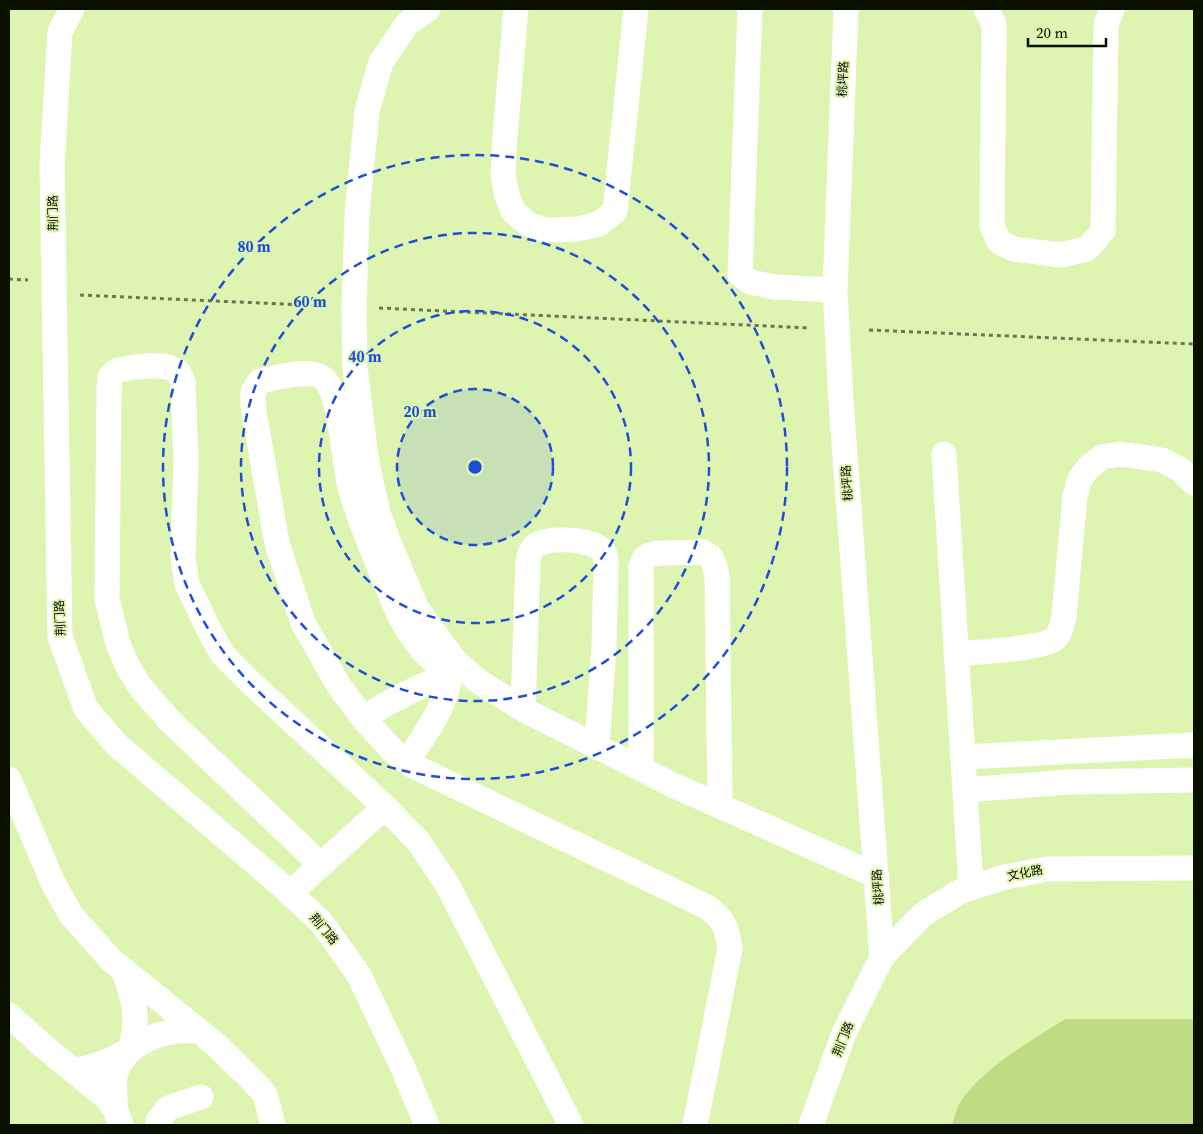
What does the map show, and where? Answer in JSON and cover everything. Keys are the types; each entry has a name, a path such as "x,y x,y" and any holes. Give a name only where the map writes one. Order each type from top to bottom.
{"street":[{"name":"荆门路","path":"72,9 60,32 52,165 60,637 86,709 117,746 290,893 321,922 359,975 403,1068 427,1125"},
{"path":"428,9 407,24 381,62 367,111 357,214 354,307 355,367 365,450 379,516 417,609 456,661 478,681 523,709 675,786 877,876"},
{"path":"516,9 503,175 513,211 528,224 546,230 577,229 599,224 614,211 636,9"},
{"path":"750,9 740,274 750,282 775,287 835,290"},
{"name":"桃坪路","path":"846,9 835,290 841,401 882,957"},
{"path":"986,9 994,24 992,226 999,242 1014,249 1061,255 1087,249 1103,231 1106,24 1112,9"},
{"path":"321,865 170,721 141,688 128,667 118,644 107,599 109,388 110,377 114,372 151,366 172,369 179,373 183,383 186,461 183,558 187,584 195,604 223,655 385,807 418,841 447,884 571,1125"},
{"path":"450,675 420,647 400,618 371,548 350,487 335,402 329,387 323,378 316,375 304,374 260,381 253,392 253,406 281,559 303,623 339,686 364,718 392,750 407,762 698,902 719,915 725,926 730,948 695,1125"},
{"path":"944,454 971,888"},
{"path":"956,654 1040,645 1054,640 1060,632 1064,616 1074,496 1080,479 1089,466 1102,457 1121,454 1162,460 1181,470 1194,483"},
{"path":"523,709 528,561 533,548 544,541 580,541 593,544 602,550 606,557 604,646 597,746"},
{"path":"641,769 641,567 644,559 649,555 660,552 703,552 711,557 717,577 720,806"},
{"path":"364,718 405,692 450,675"},
{"path":"407,762 444,700 450,675"},
{"path":"963,757 1194,745"},
{"path":"9,779 53,883 71,915 111,960 199,1030 265,1094 273,1125"},
{"path":"965,790 1067,782 1194,780"},
{"path":"290,893 385,807"},
{"name":"文化路","path":"882,957 922,916 961,891 1005,877 1047,869 1194,868"},
{"name":"荆门路","path":"811,1125 844,1033 882,957"},
{"path":"119,1118 114,1086 116,1070 129,1050 136,1029 136,1016 130,988 123,969"},
{"path":"9,1015 108,1099 119,1118"},
{"path":"72,1070 90,1068 111,1061 164,1033 199,1030"},
{"path":"159,1125 158,1121 168,1108 201,1097"}],"path":[{"path":"54,294 810,328"},
{"path":"869,330 1194,344"}],"green space":[{"path":"1066,1019 1194,1019 1194,1125 952,1125 960,1103 968,1091 980,1079 1008,1056"}]}
